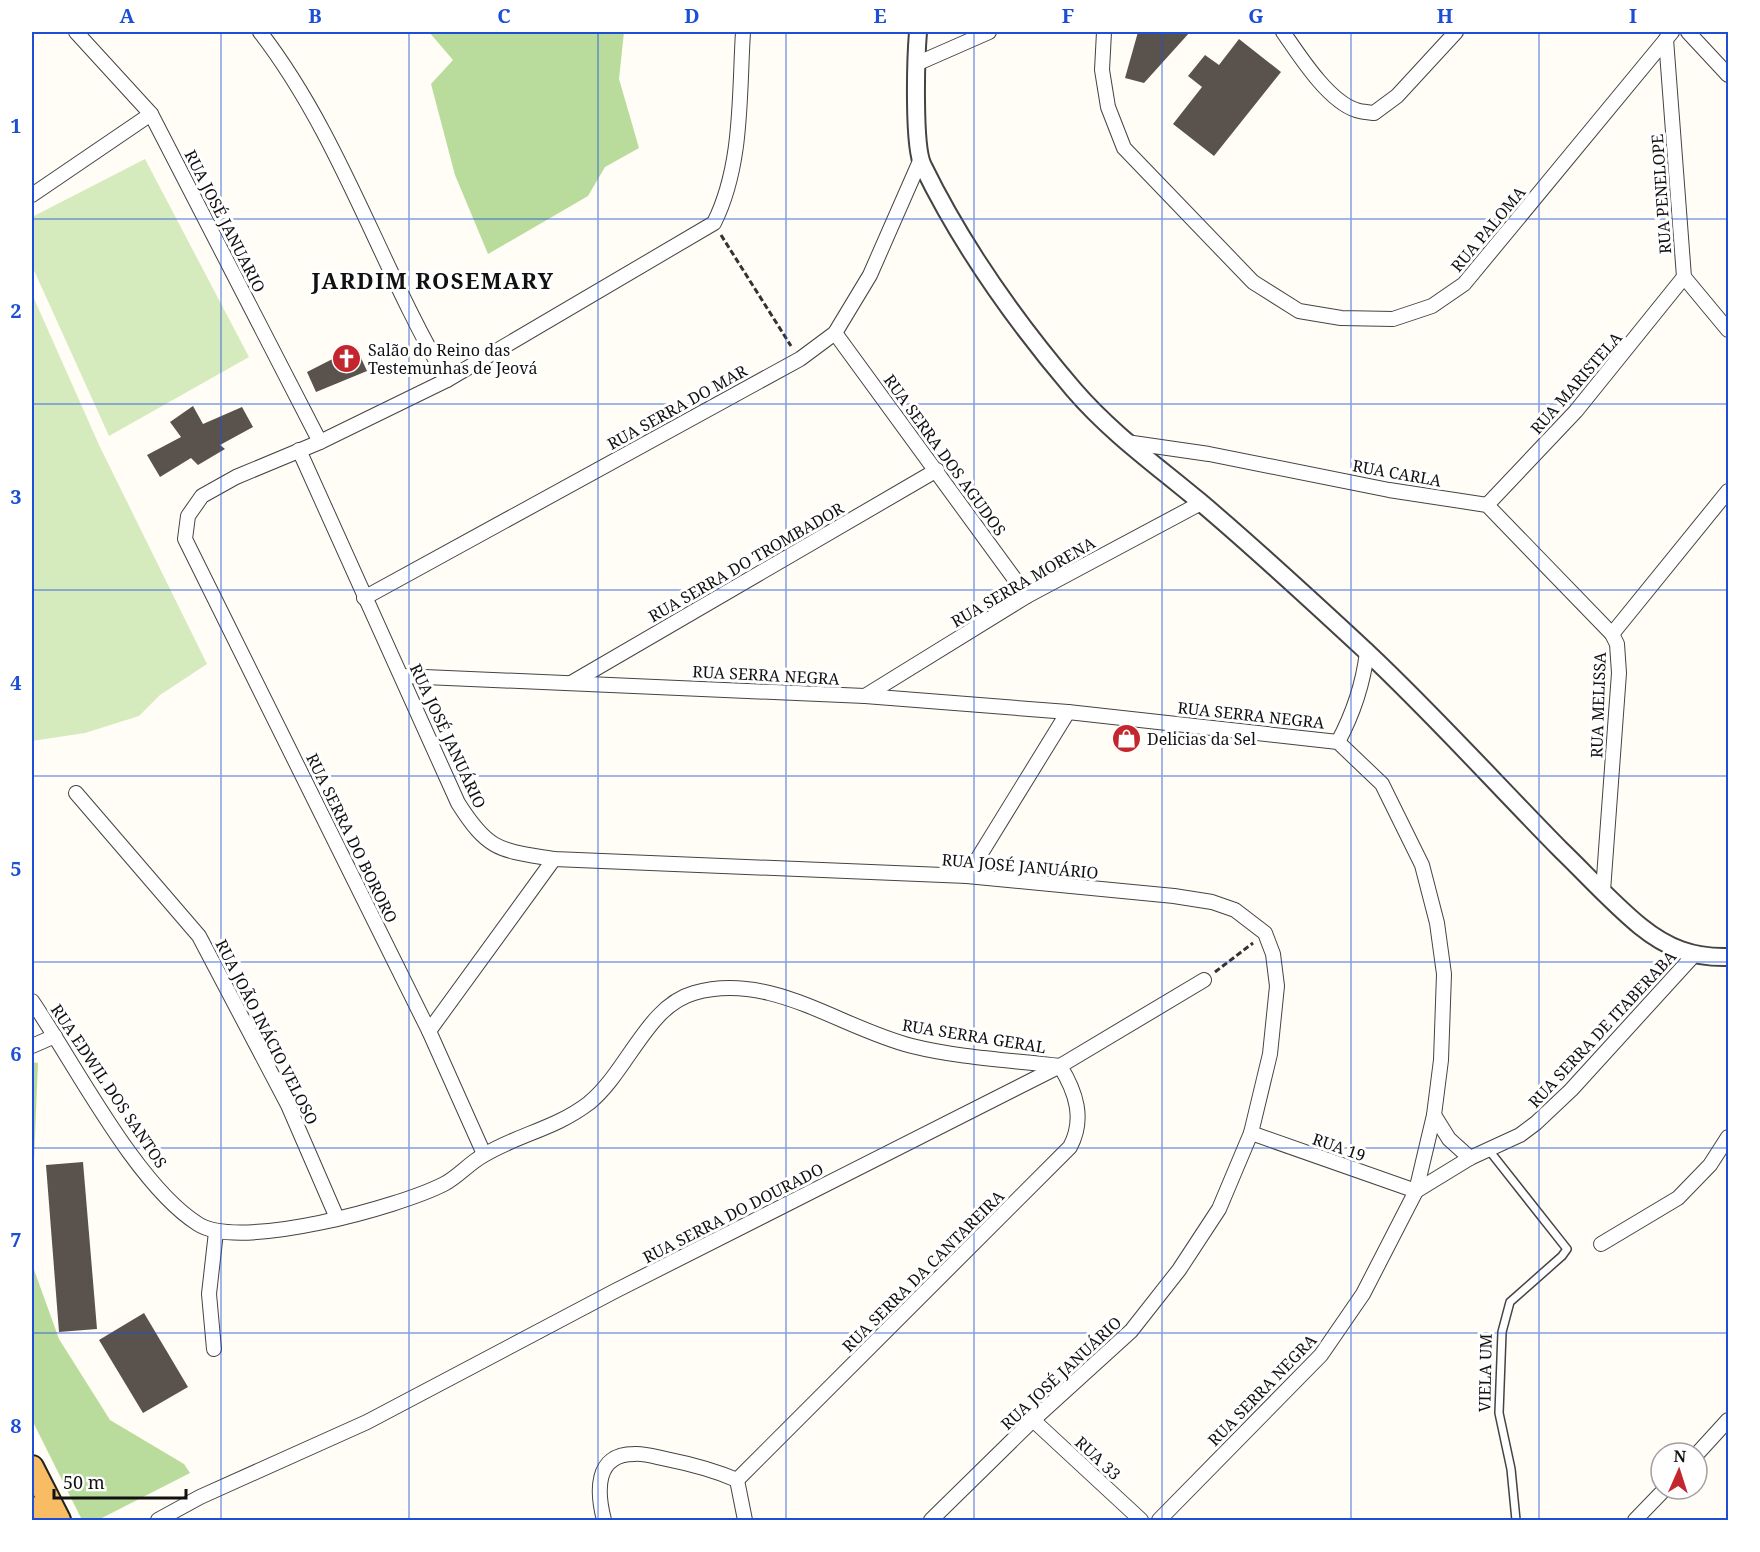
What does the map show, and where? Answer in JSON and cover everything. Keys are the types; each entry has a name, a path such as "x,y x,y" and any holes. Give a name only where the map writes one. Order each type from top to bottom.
{"highway":[{"path":"32,1467 59,1521"},
{"path":"32,1508 38,1521"}],"street":[{"name":"RUA JOSÉ JANUARIO","path":"76,32 151,114 320,442"},
{"path":"260,32 337,156 421,336 447,380"},
{"path":"299,450 447,380 714,223 725,201 733,170 743,32"},
{"path":"918,32 916,64 920,161 940,200 999,292 1075,391 1125,442 1200,503 1366,652 1603,891 1641,926 1675,949 1694,955 1728,957"},
{"path":"916,64 989,32"},
{"name":"RUA PALOMA","path":"1104,32 1102,70 1108,107 1124,148 1253,282 1299,311 1341,318 1393,319 1432,306 1464,284 1669,35"},
{"path":"1283,32 1336,98 1355,110 1374,113 1397,96 1456,32"},
{"path":"1688,32 1728,75"},
{"name":"RUA PENELOPE","path":"1669,35 1684,277"},
{"path":"32,195 151,114"},
{"name":"RUA SERRA DO MAR","path":"364,598 800,359 835,333 870,275 920,161"},
{"path":"1684,277 1728,330"},
{"name":"RUA MARISTELA","path":"1487,505 1576,411 1684,277"},
{"name":"RUA SERRA DOS AGUDOS","path":"835,333 1027,596"},
{"name":"RUA CARLA","path":"1125,442 1209,454 1389,490 1487,505"},
{"name":"RUA JOSÉ JANUÁRIO","path":"299,450 458,803 482,837 517,853 554,859 967,876 1212,902 1235,910 1265,933 1273,954 1277,986 1275,1023 1251,1133 1219,1209 1179,1269 1131,1331 1033,1420 931,1521"},
{"name":"RUA SERRA DO BORORO","path":"299,450 236,477 202,496 188,516 184,529 185,539 429,1031 484,1154"},
{"name":"RUA SERRA DO TROMBADOR","path":"572,683 937,470"},
{"name":"RUA MELISSA","path":"1603,891 1619,672 1617,644 1612,634 1728,491"},
{"name":"RUA SERRA MORENA","path":"865,696 1027,596 1200,503"},
{"path":"1487,505 1612,634"},
{"path":"1338,742 1351,718 1359,696 1366,652"},
{"name":"RUA SERRA NEGRA","path":"402,676 865,696 1068,712 1338,742 1382,784 1399,814 1422,865 1437,923 1444,974 1444,1012 1434,1115 1416,1191 1364,1294 1321,1355 1159,1521"},
{"path":"967,876 1068,712"},
{"name":"RUA JOÃO INÁCIO VELOSO","path":"76,793 198,936 288,1105 337,1218"},
{"path":"429,1031 554,859"},
{"name":"RUA SERRA DE ITABERABA","path":"1416,1191 1470,1158 1520,1135 1562,1098 1694,955"},
{"name":"RUA SERRA DO DOURADO","path":"158,1521 200,1497 367,1422 615,1291 1060,1066 1204,980"},
{"name":"RUA SERRA GERAL","path":"216,1232 260,1233 337,1218 387,1205 445,1184 484,1154 568,1118 601,1093 622,1068 659,1013 672,1002 690,993 707,989 767,991 797,1001 875,1036 916,1047 1060,1066"},
{"name":"RUA EDWIL DOS SANTOS","path":"32,1001 137,1162 182,1212 200,1226 216,1232"},
{"path":"32,1046 55,1036"},
{"name":"RUA SERRA DA CANTAREIRA","path":"737,1480 1070,1147 1078,1124 1078,1109 1075,1095 1060,1066"},
{"path":"1434,1115 1449,1139 1470,1158"},
{"name":"RUA 19","path":"1251,1133 1416,1191"},
{"path":"1601,1244 1678,1198 1710,1165 1728,1137"},
{"path":"214,1349 209,1294 216,1232"},
{"name":"RUA 33","path":"1033,1420 1141,1521"},
{"path":"1709,1441 1728,1420"},
{"path":"604,1521 598,1492 605,1468 622,1455 636,1453 691,1464 737,1480 745,1521"},
{"name":"RUA SERRA DO DOURADO","path":"182,1521 200,1497"},
{"path":"1635,1521 1654,1501"}],"lane":[{"name":"VIELA UM","path":"1488,1149 1564,1244 1566,1251 1510,1302 1502,1332 1499,1413 1511,1469 1516,1521"}],"path":[{"path":"714,223 800,359"},
{"path":"1204,980 1265,933"}],"green space":[{"path":"429,32 624,32 619,79 639,148 605,167 588,196 488,254 455,175 431,84 453,60"},
{"path":"145,159 249,357 109,436 32,266 32,217"},
{"path":"32,294 99,445 207,664 160,695 139,716 85,733 32,741"},
{"path":"32,1062 38,1063 32,1208"},
{"path":"32,1264 59,1339 110,1420 184,1464 190,1473 98,1520 82,1520 32,1420"}],"building":[{"path":"1138,32 1190,32 1144,83 1125,78"},
{"path":"1239,39 1281,72 1214,156 1173,124 1202,87 1188,76 1205,55 1219,65"},
{"name":"Salão do Reino das Testemunhas de Jeová","path":"356,347 367,371 316,392 307,372"},
{"path":"193,406 203,424 242,407 253,427 220,445 225,449 198,465 191,458 160,477 147,455 181,437 170,422"},
{"path":"83,1162 97,1329 59,1332 46,1165"},
{"path":"144,1313 188,1387 143,1413 99,1340"}],"place":[{"name":"Salão do Reino das Testemunhas de Jeová","path":"347,359"},
{"name":"Delicias da Sel","path":"1126,739"}],"district":[{"name":"JARDIM ROSEMARY","path":"433,281"}]}
